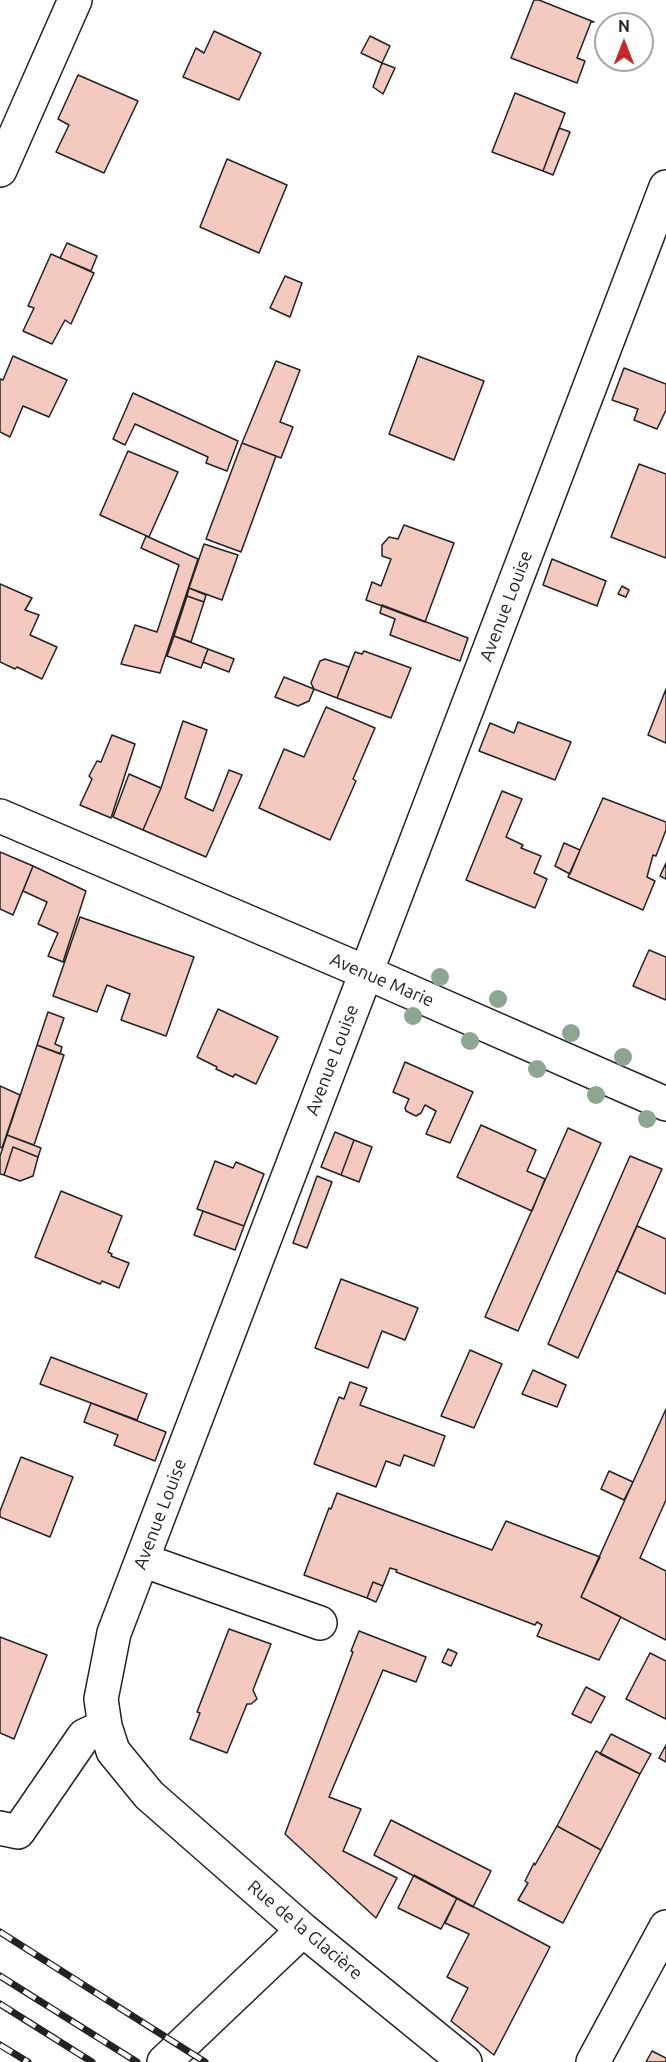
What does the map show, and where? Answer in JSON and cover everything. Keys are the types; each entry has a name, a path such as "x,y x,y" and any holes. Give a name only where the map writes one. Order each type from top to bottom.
{"street":[{"path":"0,170 75,0"},
{"name":"Avenue Louise","path":"149,1795 113,1750 105,1726 101,1699 114,1633 666,187"},
{"name":"Avenue Marie","path":"0,816 666,1104"},
{"path":"142,1560 320,1623"},
{"path":"0,1828 18,1832 84,1736 105,1726"},
{"name":"Rue de la Glacière","path":"149,1795 303,1930 465,2062"},
{"path":"593,2062 666,1927"},
{"path":"164,2062 303,1930"}],"building":[{"path":"534,0 594,22 591,22 577,58 585,61 577,83 511,58"},
{"path":"214,31 261,53 239,100 183,77 196,48 204,53"},
{"path":"370,36 390,46 382,63 361,53"},
{"path":"382,63 395,68 383,94 373,87"},
{"path":"78,75 138,101 104,173 56,152 69,125 58,119"},
{"path":"515,93 565,113 543,171 492,152"},
{"path":"559,128 570,132 553,175 543,171"},
{"path":"227,159 287,185 259,253 200,227"},
{"path":"67,243 97,256 91,271 60,258"},
{"path":"51,254 94,273 71,324 65,320 52,344 23,331 34,308 28,306"},
{"path":"285,276 302,283 290,317 270,308"},
{"path":"13,356 67,380 49,417 23,406 10,437 0,432 0,379 3,380"},
{"path":"418,356 484,381 454,460 389,434"},
{"path":"276,361 300,370 280,422 293,427 281,458 242,443"},
{"path":"624,368 666,384 666,410 657,429 634,420 638,409 612,400"},
{"path":"133,393 238,441 227,471 206,463 208,457 135,424 125,445 113,439"},
{"path":"242,443 276,456 241,552 206,539"},
{"path":"128,451 178,472 149,537 100,515"},
{"path":"639,464 666,474 666,558 611,537"},
{"path":"404,525 454,543 425,622 366,600 372,582 381,586 391,559 382,556 382,545 389,537 398,539"},
{"path":"146,536 198,559 160,673 121,664 135,625 157,632 179,565 141,548"},
{"path":"204,544 238,555 222,600 189,588"},
{"path":"552,559 606,581 597,606 543,585"},
{"path":"0,584 32,598 25,610 39,615 30,635 57,647 42,679 0,662"},
{"path":"622,586 629,590 626,597 618,594"},
{"path":"189,588 206,595 204,602 187,596"},
{"path":"187,596 204,602 191,642 174,636"},
{"path":"382,605 468,638 460,661 390,635 395,619 380,613"},
{"path":"174,636 208,649 201,668 167,656"},
{"path":"208,649 234,659 229,672 203,662"},
{"path":"364,651 411,668 391,718 337,698 355,652 362,654"},
{"path":"325,659 349,667 337,698 314,689 311,683 320,661"},
{"path":"284,677 314,689 309,701 298,706 275,697"},
{"path":"666,689 666,743 648,735"},
{"path":"326,707 375,728 353,779 356,781 330,840 259,808 284,749 304,757"},
{"path":"183,721 207,730 185,798 213,811 229,770 242,775 206,857 143,830 161,788"},
{"path":"518,722 571,742 555,780 479,751 490,723 514,733"},
{"path":"112,735 135,744 111,818 80,805 92,779 89,776 97,761 101,762"},
{"path":"129,774 161,788 143,830 113,817"},
{"path":"502,791 522,799 506,837 523,845 521,848 541,856 534,873 547,879 535,908 466,880"},
{"path":"603,798 666,822 666,830 656,856 653,855 647,877 655,881 643,910 568,877"},
{"path":"564,843 580,850 570,874 555,866"},
{"path":"0,852 33,866 13,915 0,909"},
{"path":"666,863 666,879 660,876"},
{"path":"33,866 86,891 63,962 48,956 58,933 38,924 47,902 23,891"},
{"path":"80,917 194,957 166,1036 121,1020 130,994 107,985 97,1012 53,996"},
{"path":"649,950 666,957 666,1000 633,986"},
{"path":"218,1009 278,1037 256,1084 235,1074 233,1077 197,1057"},
{"path":"48,1012 64,1018 55,1044 62,1047 60,1054 37,1045"},
{"path":"37,1045 64,1055 34,1145 7,1135"},
{"path":"405,1062 473,1092 450,1143 426,1134 436,1111 425,1105 421,1113 416,1116 406,1111 409,1099 393,1092"},
{"path":"0,1086 20,1095 2,1148 0,1147"},
{"path":"481,1125 536,1150 527,1171 545,1179 532,1211 457,1177"},
{"path":"568,1128 601,1143 518,1331 485,1317"},
{"path":"335,1132 354,1140 341,1175 321,1167"},
{"path":"7,1135 41,1148 38,1157 13,1147 4,1175 0,1174 0,1156"},
{"path":"354,1140 372,1147 359,1182 341,1175"},
{"path":"13,1147 38,1157 33,1176 20,1181 4,1175"},
{"path":"630,1156 662,1169 578,1358 548,1344"},
{"path":"215,1161 233,1168 236,1162 264,1174 244,1226 197,1209"},
{"path":"317,1176 332,1182 307,1248 293,1243"},
{"path":"61,1191 122,1216 108,1252 112,1254 111,1256 129,1263 119,1288 102,1281 100,1284 35,1257"},
{"path":"203,1211 244,1226 235,1250 194,1235"},
{"path":"637,1226 666,1239 666,1294 617,1271"},
{"path":"341,1279 418,1308 405,1340 382,1331 368,1368 315,1348"},
{"path":"470,1350 502,1364 474,1428 441,1416"},
{"path":"51,1357 147,1394 137,1420 40,1384"},
{"path":"533,1370 566,1385 557,1407 522,1394"},
{"path":"350,1382 367,1388 360,1405 445,1436 434,1466 404,1455 400,1466 386,1461 376,1487 314,1464 339,1397 344,1399"},
{"path":"91,1403 166,1432 155,1461 114,1445 118,1435 84,1422"},
{"path":"666,1409 666,1500 640,1558 666,1571 666,1640 581,1597"},
{"path":"21,1457 73,1477 50,1537 0,1517 0,1511"},
{"path":"609,1471 633,1482 624,1500 601,1489"},
{"path":"337,1493 492,1550 506,1521 600,1557 581,1597 621,1617 599,1660 537,1636 542,1625 537,1622 535,1625 396,1572 397,1570 390,1568 383,1586 373,1582 367,1598 304,1575 329,1508 331,1509"},
{"path":"373,1582 383,1586 376,1602 367,1598"},
{"path":"229,1629 271,1644 253,1690 257,1699 247,1704 227,1753 190,1739 200,1713 197,1712"},
{"path":"359,1631 426,1657 416,1682 383,1670 329,1797 361,1809 343,1851 397,1878 376,1918 285,1834"},
{"path":"0,1637 47,1655 14,1739 0,1733"},
{"path":"448,1649 457,1653 451,1666 442,1662"},
{"path":"650,1653 666,1661 666,1719 626,1699"},
{"path":"586,1687 605,1697 591,1723 572,1714"},
{"path":"611,1734 651,1754 640,1774 600,1754"},
{"path":"666,1745 666,1762 659,1758"},
{"path":"596,1751 640,1774 601,1850 557,1826"},
{"path":"391,1820 491,1871 473,1907 374,1855"},
{"path":"557,1826 601,1850 563,1923 518,1900 528,1883 525,1881 534,1863 535,1865"},
{"path":"414,1875 457,1898 441,1929 398,1908"},
{"path":"457,1898 550,1947 494,2055 451,2021 468,1988 447,1977 469,1934 445,1923"},
{"path":"652,2051 666,2058 666,2062 646,2062"}],"railway":[{"path":"0,1932 205,2062"},
{"path":"0,1976 137,2062"},
{"path":"0,2004 92,2062"},
{"path":"0,2045 28,2062"}]}
